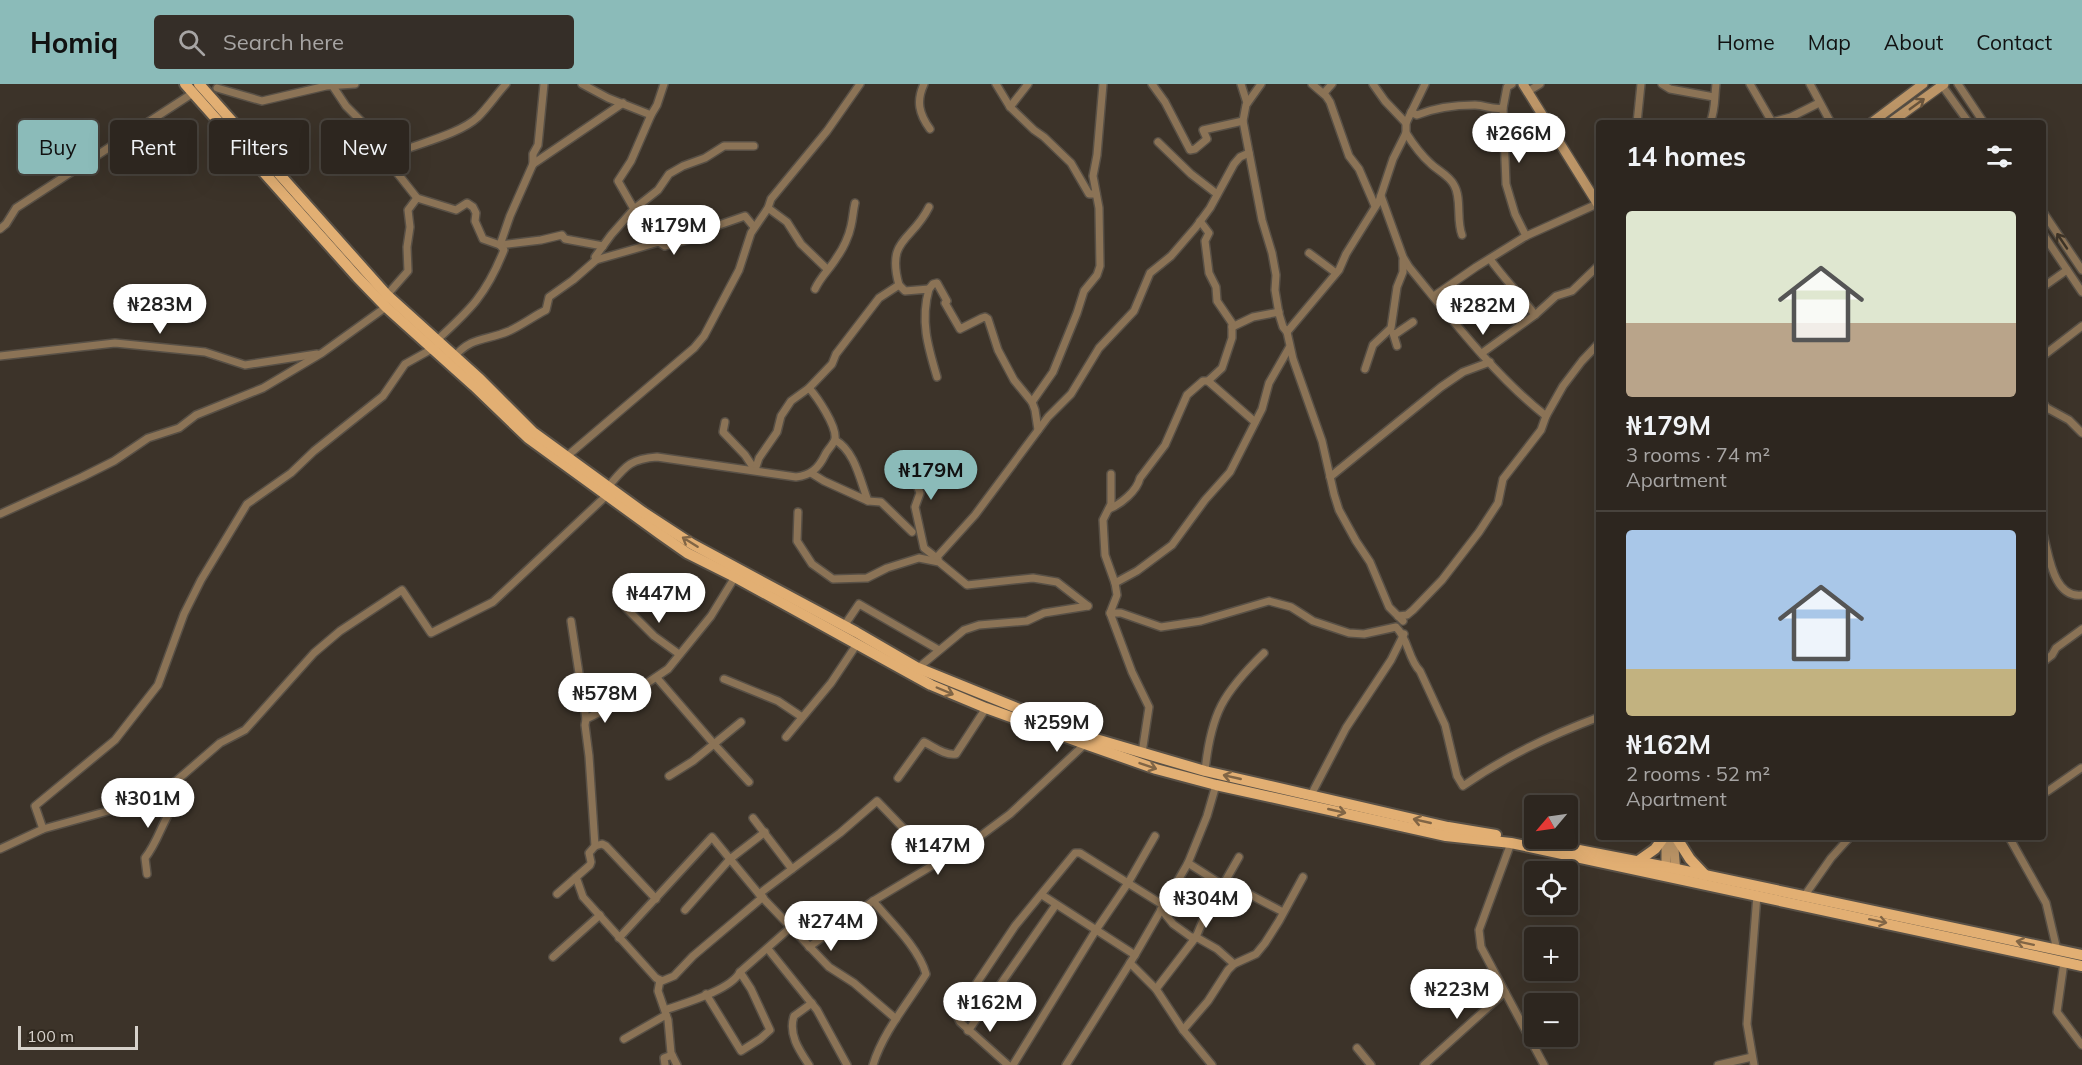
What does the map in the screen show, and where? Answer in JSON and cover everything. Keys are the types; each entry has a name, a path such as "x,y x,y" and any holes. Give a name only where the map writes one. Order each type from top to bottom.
{"main road":[{"path":"185,84 213,94 387,295 528,438 641,516 687,553 932,685 986,708 1085,744 1156,769 1216,785 1446,836 1511,843 1671,872 1706,875 2082,955"},
{"path":"1875,120 1923,84"},
{"path":"1894,120 1942,84"},
{"path":"1525,88 1596,202"},
{"path":"213,94 350,270 386,307 434,345 454,357 480,379 533,432 613,496"},
{"path":"641,516 918,668 1089,737 1204,771 1448,826 1638,861 1757,895 2082,966"},
{"path":"1638,861 1655,849 1662,840"},
{"path":"1666,840 1671,872"},
{"path":"1671,872 1674,840"},
{"path":"1676,840 1690,859 1706,875"}],"street":[{"path":"213,94 262,101 332,85 355,84"},
{"path":"409,148 436,137 446,136 468,124 479,116 506,84"},
{"path":"500,245 533,164 533,154 538,145 544,84"},
{"path":"582,84 608,98 651,115"},
{"path":"634,209 618,181 631,161 657,105 664,84"},
{"path":"566,457 694,348 704,336 739,270 754,227 768,208 771,199 826,133 860,84"},
{"path":"924,84 918,97 920,110 930,129"},
{"path":"996,84 1010,107 1071,163 1089,194 1096,194"},
{"path":"1010,107 1028,84"},
{"path":"1032,402 1053,372 1084,291 1097,275 1100,254 1099,208 1093,176 1103,84"},
{"path":"1152,84 1165,102 1190,150 1195,149 1207,139 1203,130 1243,121"},
{"path":"1241,84 1247,103"},
{"path":"1262,84 1247,103 1243,121 1262,220 1272,253 1276,275 1275,290 1283,327 1287,332 1289,348 1322,441 1339,510 1370,561 1389,607 1403,618 1404,635 1415,666 1420,671 1445,725 1457,776 1462,786 1495,764 1557,733 1596,718"},
{"path":"1312,84 1324,93 1335,112 1349,156 1359,169 1375,206"},
{"path":"1324,93 1332,84"},
{"path":"1373,84 1385,101 1406,123"},
{"path":"1287,332 1336,273 1381,196 1397,150 1406,133 1406,123 1425,84"},
{"path":"1512,84 1507,87 1503,108 1506,184 1515,214 1526,236"},
{"path":"1525,88 1540,84"},
{"path":"1637,120 1641,84"},
{"path":"1662,84 1670,89 1714,97"},
{"path":"1711,120 1716,104 1714,97 1716,84"},
{"path":"1750,84 1771,120"},
{"path":"1810,84 1829,120"},
{"path":"1942,84 1968,120"},
{"path":"1958,84 1982,120"},
{"path":"332,85 346,106 360,120"},
{"path":"0,229 16,208 196,89"},
{"path":"533,164 623,103"},
{"path":"1780,120 1819,103"},
{"path":"1411,112 1417,115 1438,109 1475,105 1491,110 1503,108"},
{"path":"1406,133 1422,156 1438,171 1443,172 1456,186 1460,206 1458,225 1462,235"},
{"path":"1158,142 1191,174 1217,194"},
{"path":"596,260 603,246 634,209 658,190 669,174 705,158 724,146 754,146"},
{"path":"938,559 975,515 1038,430 1071,394 1099,348 1134,311 1150,273 1171,256 1200,221 1210,208 1234,164 1240,157 1249,153"},
{"path":"398,174 417,198 456,210 467,203 473,207 476,213 475,221 483,239 500,245 562,235 565,239 603,246"},
{"path":"1381,196 1403,257 1490,362 1546,416"},
{"path":"387,295 408,271 407,247 410,227 408,210 417,198"},
{"path":"815,289 827,269 837,259 851,228 855,202"},
{"path":"1434,296 1526,236 1596,206"},
{"path":"929,207 895,252 895,264 899,285 905,291 929,290"},
{"path":"768,208 787,222 801,244 827,269"},
{"path":"454,357 463,346 508,331 546,310 549,297 596,260 659,242 665,246 698,237 719,225 745,216 754,227"},
{"path":"2046,216 2082,270"},
{"path":"1109,509 1121,504 1166,445 1187,395 1222,368 1232,338 1232,322 1217,301 1216,287 1209,273 1205,241 1209,233 1200,221"},
{"path":"2046,240 2082,292"},
{"path":"43,829 35,806 115,740 158,685 184,614 201,580 247,504 291,473 314,451 383,396 405,364 434,345 480,297 492,278 504,250 500,245"},
{"path":"1309,253 1336,273"},
{"path":"1397,346 1393,331 1397,286 1402,272 1403,257"},
{"path":"1490,259 1534,315"},
{"path":"1482,353 1556,296 1572,291 1596,268"},
{"path":"2046,285 2067,270"},
{"path":"937,377 925,334 923,317 929,290 933,284 937,283 960,329 985,317 988,320 998,350 1014,380 1032,402 1038,430"},
{"path":"755,470 759,458 777,432 781,416 791,401 809,388 832,364 836,354 879,298 899,285"},
{"path":"0,514 114,461 148,438 179,428 196,415 263,388 322,353 386,307"},
{"path":"1232,327 1253,317 1279,312"},
{"path":"1365,369 1373,345 1393,331 1413,322"},
{"path":"2046,354 2082,326"},
{"path":"0,356 115,343 206,352 245,365 322,353"},
{"path":"1403,618 1442,580 1479,532 1498,503 1503,479 1541,430 1563,386 1596,346"},
{"path":"1115,583 1137,571 1172,545 1205,500 1230,472 1262,409 1269,384 1289,348"},
{"path":"1330,477 1441,387 1463,372 1490,362"},
{"path":"1208,381 1255,422"},
{"path":"0,849 43,829 137,803 168,788 220,744 245,730 320,647 402,590 430,633 494,602 613,496 626,467 638,458 673,458 725,468 796,477 811,473 820,465 835,440 834,430 822,406 809,388"},
{"path":"2046,407 2069,420 2082,433"},
{"path":"725,422 723,432 745,455 755,470"},
{"path":"835,440 850,453 868,501"},
{"path":"906,456 920,493 915,507 924,548 967,585 1033,578 1057,582 1088,606 1044,613 1027,621 979,625 964,630 918,668"},
{"path":"811,473 868,501 881,502 912,532"},
{"path":"1111,474 1111,504 1103,520 1105,555 1117,596 1112,603 1110,613 1132,672 1149,707 1142,753"},
{"path":"798,512 797,541 812,564 833,579 867,578 887,568 919,558 938,559"},
{"path":"2046,546 2052,570 2059,584 2073,596 2082,595"},
{"path":"586,719 616,704 668,669 711,616 735,577"},
{"path":"1110,613 1121,613 1161,627 1201,621 1269,601 1291,607 1313,621 1349,633 1364,634 1396,627 1404,635"},
{"path":"844,626 859,604 939,650"},
{"path":"626,608 654,636 679,654"},
{"path":"571,621 586,719 595,846"},
{"path":"2046,660 2056,648 2082,629"},
{"path":"1311,795 1346,728 1404,635"},
{"path":"786,737 831,683 857,644"},
{"path":"1204,771 1208,742 1218,710 1236,680 1264,653"},
{"path":"657,678 749,782"},
{"path":"724,679 778,701 802,717"},
{"path":"898,778 924,742 947,753 956,754 986,708"},
{"path":"669,776 741,722"},
{"path":"809,946 873,901 975,840 1010,814 1085,744"},
{"path":"2046,792 2081,768"},
{"path":"147,874 145,858 154,846 163,823 174,805 171,793 174,782"},
{"path":"1065,1065 1135,955 1188,863 1207,816 1216,785"},
{"path":"576,878 583,897 619,938 656,978 668,980 761,895 877,801 936,862"},
{"path":"753,818 792,869"},
{"path":"685,910 730,860 765,832"},
{"path":"1013,1065 1096,930 1128,883 1155,836"},
{"path":"619,938 710,838 714,838 730,860 829,968 854,984 896,1019"},
{"path":"1805,895 1831,858 1847,840"},
{"path":"2011,840 2046,903 2057,950"},
{"path":"1511,843 1479,930 1481,947 1544,1065"},
{"path":"557,894 590,865 589,854 595,846 602,844 656,899"},
{"path":"1008,1065 968,1030 956,1014 1015,926 1076,853 1080,853 1128,883 1162,907 1173,924 1191,937 1196,937 1217,949 1234,964"},
{"path":"1156,990 1196,937 1204,918 1239,857"},
{"path":"1188,863 1224,886"},
{"path":"1183,1030 1208,1001 1234,964 1256,954 1273,932 1303,877"},
{"path":"1224,886 1228,883 1283,912"},
{"path":"1042,895 1055,906 1135,955"},
{"path":"1718,1065 1753,1061 1747,1024 1757,895"},
{"path":"873,901 917,954 926,974 896,1019 873,1065"},
{"path":"968,1030 1055,906"},
{"path":"553,957 600,915"},
{"path":"624,1039 666,1013 737,979 740,972 791,927"},
{"path":"768,949 812,1003 847,1065"},
{"path":"2064,962 2057,1012 2082,1045"},
{"path":"1130,963 1156,990 1183,1030 1212,1065"},
{"path":"706,994 741,1051 760,1039 770,1030 751,989 740,972"},
{"path":"660,980 658,991 666,1013 672,1055 678,1065"},
{"path":"1424,1065 1505,992"},
{"path":"809,1065 791,1028 794,1016 812,1003"},
{"path":"1357,1048 1371,1065"},
{"path":"665,1065 664,1058 672,1055"}]}
